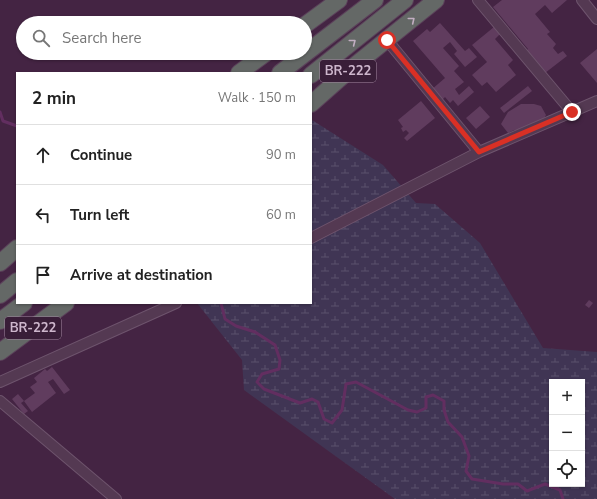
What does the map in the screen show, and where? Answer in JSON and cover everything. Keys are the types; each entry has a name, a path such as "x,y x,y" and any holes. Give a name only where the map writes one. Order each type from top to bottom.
{"highway":[{"path":"312,20 339,0"},
{"path":"312,48 375,0"},
{"name":"BR-222","path":"312,74 405,0"},
{"name":"BR-222","path":"312,103 354,66 436,0"},
{"path":"240,72 257,60"},
{"path":"281,72 297,60"},
{"path":"0,263 16,249"},
{"path":"0,295 16,282"},
{"name":"BR-222","path":"0,321 23,304"},
{"name":"BR-222","path":"0,352 65,304"}],"street":[{"path":"478,0 572,112"},
{"path":"582,0 597,19"},
{"path":"387,40 479,152"},
{"path":"312,237 479,152 597,101"},
{"path":"0,382 174,304"},
{"path":"0,401 116,499"}],"green space":[{"path":"312,120 383,165 416,203 435,204 480,243 543,348 597,352 597,499 395,499 244,390 242,360 198,304 312,304"}],"building":[{"path":"502,0 567,0 552,13 545,5 535,14 550,32 547,34 556,44 553,48 558,54 563,51 567,56 545,73 526,51 528,49 493,7"},
{"path":"440,23 465,51 469,48 477,57 465,67 454,54 457,51 450,42 443,48 459,66 454,71 464,82 455,89 459,95 469,86 474,92 458,106 453,100 450,103 445,97 441,101 431,90 445,78 413,41 427,29 430,32"},
{"path":"494,27 500,34 495,39 513,60 508,65 516,75 496,92 487,82 482,86 472,75 487,62 472,45"},
{"path":"597,49 597,83 580,63"},
{"path":"369,68 371,72 360,80 358,76"},
{"path":"528,86 532,91 504,113 500,108"},
{"path":"421,101 435,118 407,141 404,138 409,133 406,130 403,132 401,128 403,127 398,120"},
{"path":"521,104 534,104 541,106 546,115 543,120 525,129 514,130 508,133 501,124 508,112"},
{"path":"480,106 490,117 476,129 466,118"},
{"path":"589,300 593,303 589,308 585,305"},
{"path":"52,367 70,390 64,394 53,379 48,382 56,393 32,412 24,401 35,393 30,387 37,382 34,378 45,369 47,371"},
{"path":"18,394 24,401 21,403 28,411 24,414 12,399"}],"waterway":[{"path":"0,112 3,121 16,126"},
{"path":"221,304 225,319 236,326 255,332 275,345 280,360 279,369 262,374 257,382 264,389 300,403 312,399 318,402 324,419 332,423 342,410 346,384 356,382 408,410 417,412 426,408 426,397 433,395 444,401 444,410 448,422 462,437 469,456 466,471 472,479 503,484 518,484 527,491 545,484 560,490 563,499"}],"route":[{"path":"387,40 479,152 572,112"}]}
